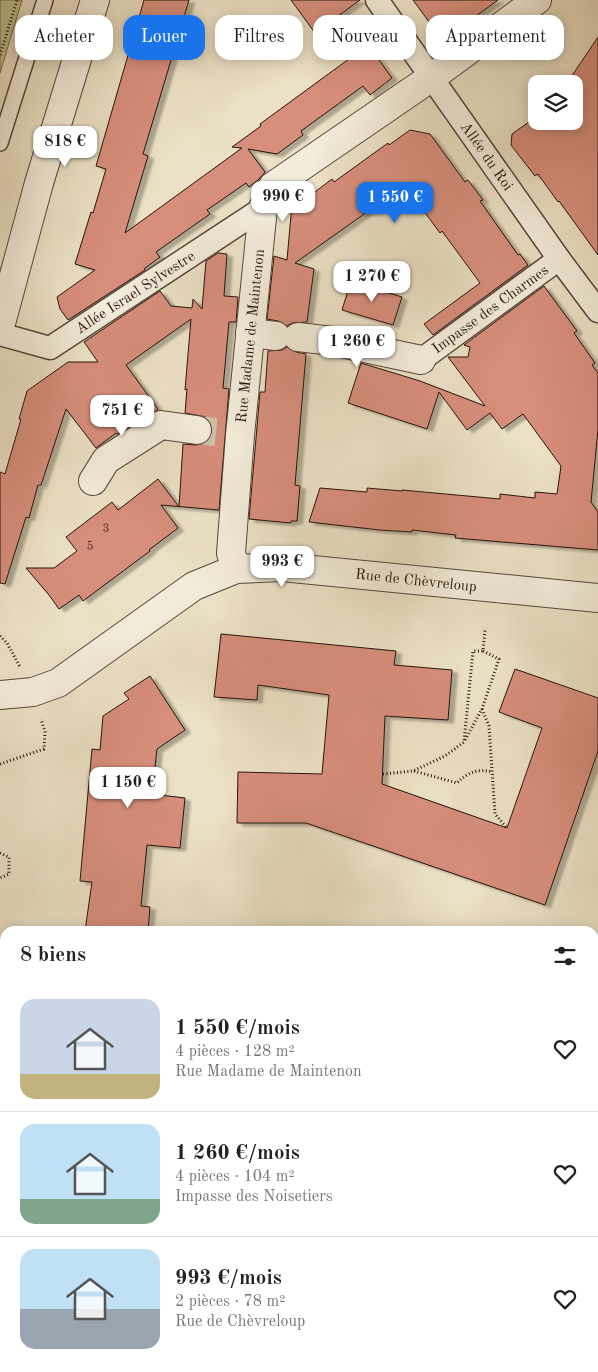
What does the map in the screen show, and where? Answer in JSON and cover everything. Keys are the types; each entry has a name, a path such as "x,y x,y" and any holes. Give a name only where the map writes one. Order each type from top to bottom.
{"street":[{"path":"0,327 39,183 95,0"},
{"name":"Allée du Roi","path":"377,0 598,311"},
{"name":"Rue Madame de Maintenon","path":"236,569 231,553 218,432 250,333 263,208 273,186 432,76 537,0"},
{"name":"Allée Israel Sylvestre","path":"0,334 50,348 263,208"},
{"name":"Impasse des Charmes","path":"421,360 559,258"},
{"path":"250,333 332,341 421,360"},
{"path":"93,481 106,460 160,426 218,432"},
{"name":"Rue de Chèvreloup","path":"0,695 33,692 58,683 194,586 236,569 282,567 598,598"}],"lane":[{"path":"0,143 45,0"}],"path":[{"path":"0,55 17,0"},
{"path":"482,652 485,630"},
{"path":"383,774 413,771 445,756 464,742 482,709 499,659 482,652 473,651 464,742"},
{"path":"482,709 489,726 495,814 507,828"},
{"path":"413,771 457,783 474,771 479,770 492,773"},
{"path":"0,853 9,858 9,874 0,878"}],"green space":[{"path":"0,0 22,0 17,15 15,15 15,23 0,73"}],"building":[{"path":"144,0 189,0 185,15 140,15"},
{"path":"291,0 360,0 340,15 313,15 313,30"},
{"path":"413,0 498,0 477,15 426,15 426,18"},
{"path":"598,37 598,255 538,174 535,176 511,145 512,134 528,123 528,130 583,130 583,75 572,75"},
{"path":"127,60 171,60 143,154 148,156 125,233 242,148 232,147 261,126 260,124 347,60 379,60 392,78 370,95 363,86 301,131 303,135 277,154 248,149 265,172 258,180 249,187 246,183 207,210 210,214 156,252 160,257 145,270 68,320 60,309 57,297 95,270 75,264 106,169 96,166"},
{"path":"410,130 430,134 465,182 468,180 483,200 480,201 518,255 520,254 528,265 433,335 424,324 480,283 442,231 440,233 407,188 372,212 374,207 295,263 314,269 307,322 292,323 287,326 278,321 267,319 274,256 287,260 292,204 309,192 311,195 332,179 334,182 388,143 389,145"},
{"path":"218,253 227,254 224,296 238,297 236,322 229,322 223,388 229,389 219,510 179,507 183,444 203,444 210,439 212,432 211,424 206,417 185,413 191,319 126,365 158,409 156,411 116,433 96,448 66,409 41,485 38,485 29,518 26,517 5,584 0,583 0,472 5,474 27,391 68,362 98,362 84,342 160,291 171,306 192,308 193,299 202,309 206,261"},
{"path":"351,281 402,297 393,325 342,310"},
{"path":"544,286 577,331 574,333 595,363 592,365 598,373 598,430 591,502 598,512 598,550 455,538 456,535 412,530 412,532 380,530 309,522 320,488 367,492 367,488 402,490 500,499 500,494 535,498 535,492 557,494 561,466 523,414 502,429 490,413 467,430 439,392 427,429 348,403 361,363 420,381 485,406 448,357 468,357 470,347 464,345"},
{"path":"287,347 296,352 306,354 295,485 300,486 297,521 291,521 291,523 249,519 260,392 265,392 268,351 282,350"},
{"path":"158,479 179,507 161,505 178,528 83,601 79,595 59,609 26,568 54,568 77,551 66,537 112,502 118,510"},
{"path":"221,634 396,651 394,665 452,670 448,720 385,716 382,784 507,828 542,728 499,712 515,669 598,698 598,751 545,905 306,823 237,823 238,772 322,774 329,695 258,685 257,700 214,697"},
{"path":"150,676 185,730 157,749 152,794 185,798 180,848 147,845 141,906 150,907 148,926 86,926 92,882 80,881 92,749 100,750 103,716 129,699 124,693"}],"tunnel":[{"path":"197,430 216,432"}]}
